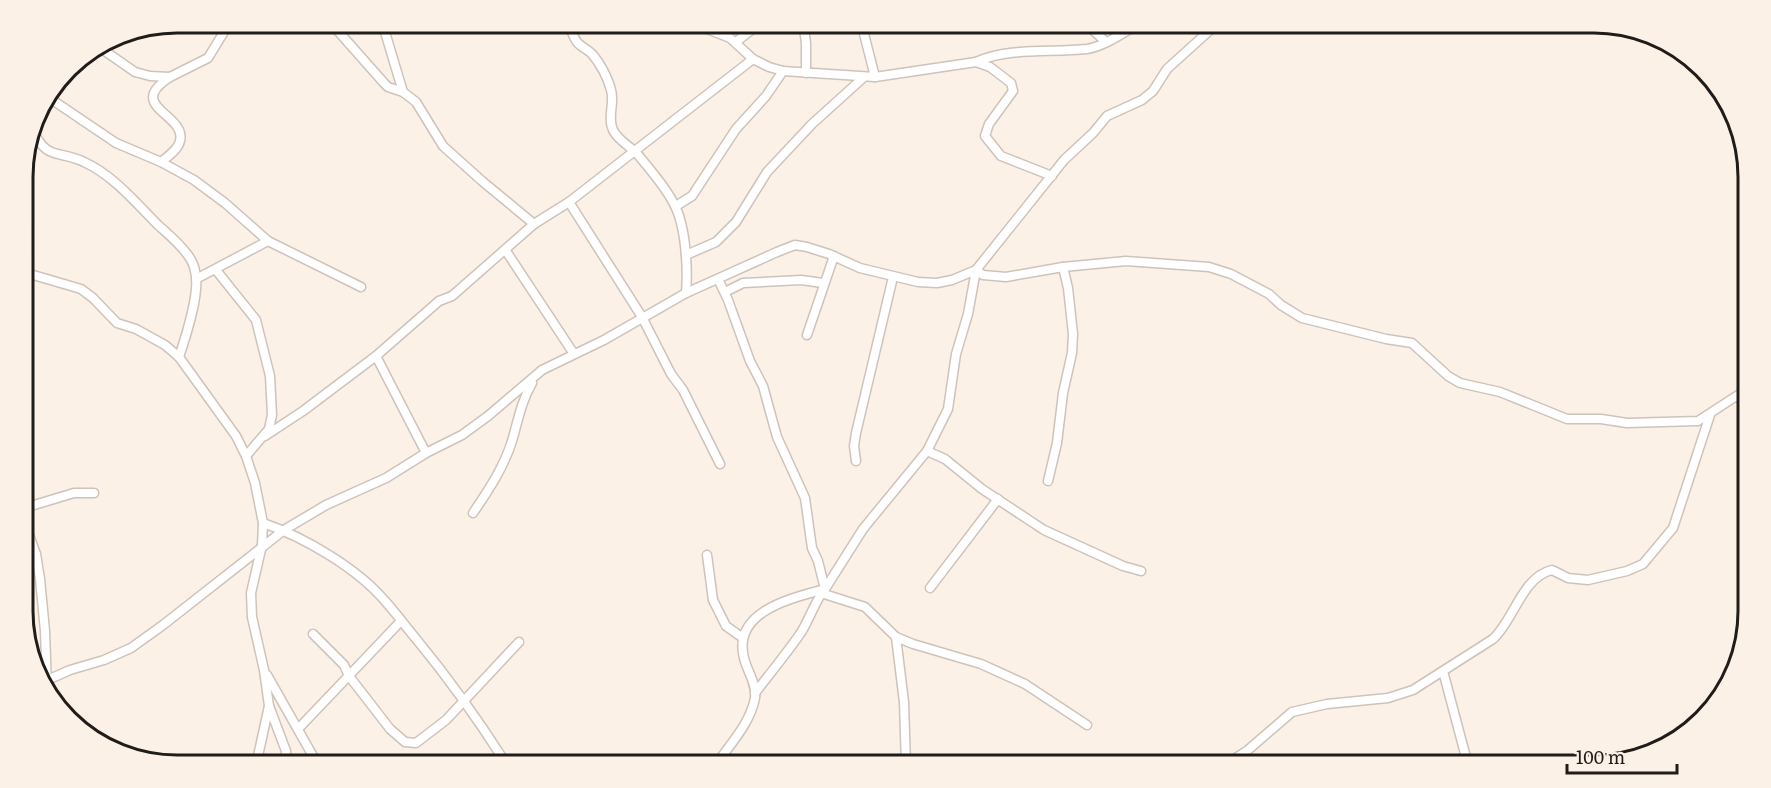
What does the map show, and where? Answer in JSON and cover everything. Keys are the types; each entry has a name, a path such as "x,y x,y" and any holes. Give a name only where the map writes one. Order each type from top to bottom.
{"street":[{"path":"161,162 177,146 181,136 179,130 156,105 153,93 158,84 208,58 223,33"},
{"path":"340,33 388,87 403,92 416,102 443,146 482,182 534,224"},
{"path":"385,33 403,92"},
{"path":"572,33 575,39 591,53 609,83 612,100 610,117 613,130 620,140 636,152 663,185 676,206 683,231 686,255 688,275 686,293"},
{"path":"714,33 736,42 740,49 753,59 769,67 783,71 864,77 976,62 993,55 1088,48 1122,33"},
{"path":"736,42 747,33"},
{"path":"805,33 806,72"},
{"path":"864,33 875,77"},
{"path":"1096,33 1106,42"},
{"path":"51,681 131,648 284,530 326,505 386,478 426,453 462,435 542,370 604,340 686,293 795,245 834,256 860,268 918,282 937,283 952,280 976,270 1072,151 1107,116 1142,100 1153,91 1167,69 1207,33"},
{"path":"107,52 135,72 150,76 170,77"},
{"path":"246,456 265,436 303,411 376,356 439,302 452,296 506,251 534,224 636,152 753,59"},
{"path":"976,62 990,67 1008,79 1013,86 1010,95 985,131 985,136 991,146 1001,156 1052,176"},
{"path":"676,206 692,196 736,129 766,96 783,71"},
{"path":"686,255 716,242 736,222 767,172 798,137 864,77"},
{"path":"54,101 116,143 161,162 206,188 268,241 361,287"},
{"path":"38,140 51,153 85,162 123,190 187,254 196,272 196,279 191,313 179,357"},
{"path":"568,202 642,317 671,374 683,390 720,464"},
{"path":"196,279 268,241"},
{"path":"506,251 574,354"},
{"path":"807,335 834,256"},
{"path":"976,270 983,275 1006,277 1063,267 1126,261 1209,267 1230,274 1269,294 1281,305 1302,318 1386,339 1412,343 1448,376 1460,383 1500,392 1567,419 1601,419 1627,423 1688,423 1710,415 1738,395"},
{"path":"1048,480 1057,443 1063,393 1072,353 1068,288 1063,267"},
{"path":"216,270 256,320 264,345 273,398 272,415 265,436"},
{"path":"756,693 801,632 823,591 863,529 927,451 948,409 956,354 968,314 976,270"},
{"path":"33,275 81,289 117,323 151,337 179,357 236,436 255,483 263,523 262,545 251,593 252,617 269,705 286,755"},
{"path":"856,461 854,446 856,433 892,277"},
{"path":"718,279 743,338 750,361 763,386 777,437 805,498 812,548 818,561 823,591"},
{"path":"725,292 743,283 801,280 823,283"},
{"path":"376,356 426,453"},
{"path":"473,513 498,473 512,443 523,398 534,378"},
{"path":"1241,755 1292,712 1327,704 1388,698 1413,690 1502,631 1519,597 1543,573 1552,570 1568,578 1588,580 1627,571 1643,564 1673,528 1678,518 1682,498 1710,415"},
{"path":"927,451 945,459 982,489 1044,530 1122,566 1142,571"},
{"path":"33,505 74,493 94,492"},
{"path":"930,588 998,499"},
{"path":"263,523 284,530 330,557 362,579 385,600 465,699 501,755"},
{"path":"33,546 40,579 46,671"},
{"path":"707,555 713,600 726,626 743,638"},
{"path":"723,755 742,730 755,700 756,693 744,658 743,638 747,626 765,610 823,591 865,607 896,637 981,664 1025,684 1087,725"},
{"path":"298,729 401,621"},
{"path":"313,634 344,665 349,676 390,729 405,742 416,743 431,733 519,642"},
{"path":"896,637 904,702 906,755"},
{"path":"264,670 312,755"},
{"path":"1443,670 1465,755"},
{"path":"258,755 269,705"}]}
